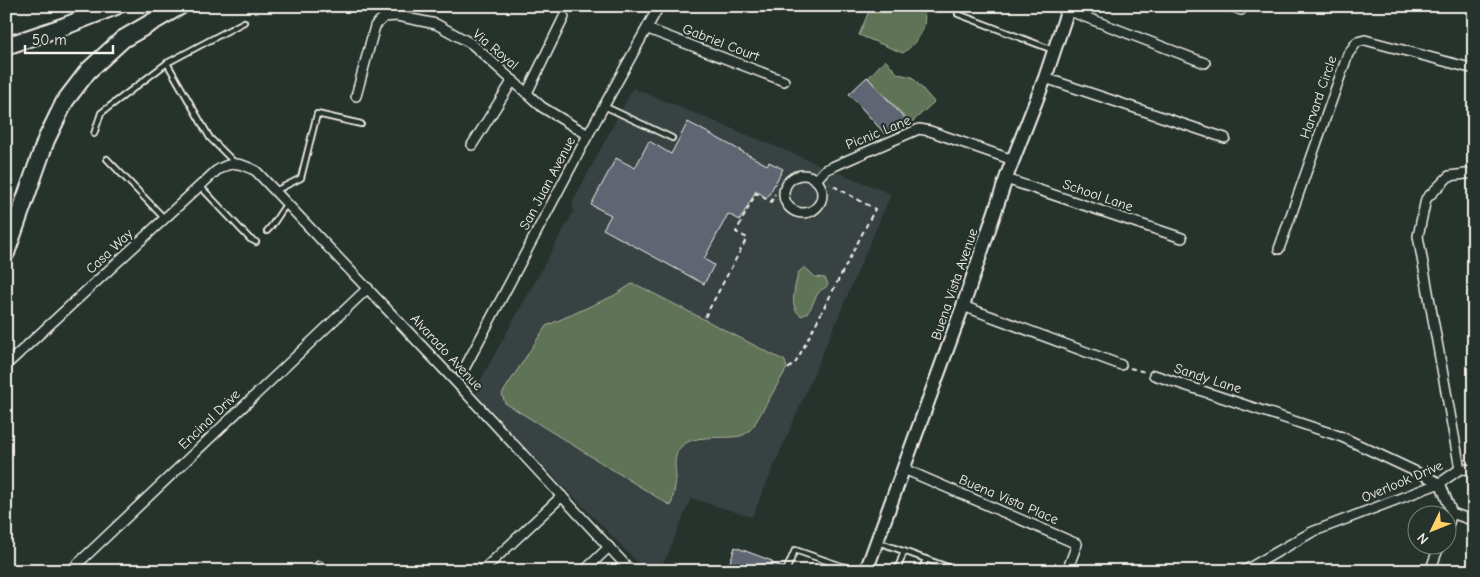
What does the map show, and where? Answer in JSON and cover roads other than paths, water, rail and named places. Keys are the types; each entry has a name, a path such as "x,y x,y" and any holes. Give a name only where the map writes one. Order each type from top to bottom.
{"highway":[{"path":"6,46 116,6"},
{"path":"6,253 46,140 65,100 88,71 123,39 180,6"}],"street":[{"name":"San Juan Avenue","path":"462,373 588,135 659,6"},
{"path":"1231,6 1241,10"},
{"name":"Buena Vista Avenue","path":"866,571 963,306 1006,179 1045,78 1068,8"},
{"path":"1068,8 1205,63"},
{"name":"Via Royal","path":"356,96 375,26 384,17 397,16 436,24 472,44 542,107 588,135"},
{"name":"Via Royal","path":"526,93 564,17"},
{"name":"Gabriel Court","path":"648,29 784,81"},
{"name":"Harvard Circle","path":"1279,249 1348,54 1357,42 1365,40 1474,69"},
{"path":"1045,78 1226,138"},
{"path":"472,144 513,80"},
{"name":"Picnic Lane","path":"816,180 825,170 919,129 930,131 1013,160"},
{"name":"Casa Way","path":"6,365 216,171 235,163"},
{"name":"Alvarado Avenue","path":"235,163 256,171 368,288 631,571"},
{"name":"Overlook Drive","path":"1244,571 1312,532 1440,482 1460,469 1418,236 1426,199 1448,176 1474,173"},
{"path":"804,175 816,180 822,190 821,203 817,208 806,214 800,214 789,208 783,196 787,183 791,178 804,175"},
{"name":"School Lane","path":"1006,179 1182,238"},
{"name":"Encinal Drive","path":"70,571 368,288"},
{"path":"963,306 1121,365"},
{"name":"Sandy Lane","path":"1154,375 1342,437 1440,482"},
{"name":"Buena Vista Place","path":"904,469 1077,544 1067,571"},
{"path":"1460,469 1474,470"},
{"path":"1440,482 1449,504"},
{"path":"482,571 562,496"},
{"path":"1458,515 1474,521"},
{"path":"584,571 609,547"},
{"path":"1430,571 1436,554"}],"lane":[{"path":"961,6 958,14 1054,50"},
{"path":"94,134 101,113 167,63 244,22"},
{"path":"167,63 210,138 235,163"},
{"path":"604,106 672,138"},
{"path":"275,192 300,178 316,114 361,124"},
{"path":"107,159 164,218"},
{"path":"199,186 250,239 256,242"},
{"path":"267,231 287,204"},
{"path":"877,542 959,571"},
{"path":"786,571 795,550 856,571"},
{"path":"896,571 904,551"},
{"path":"921,571 926,559"}]}
